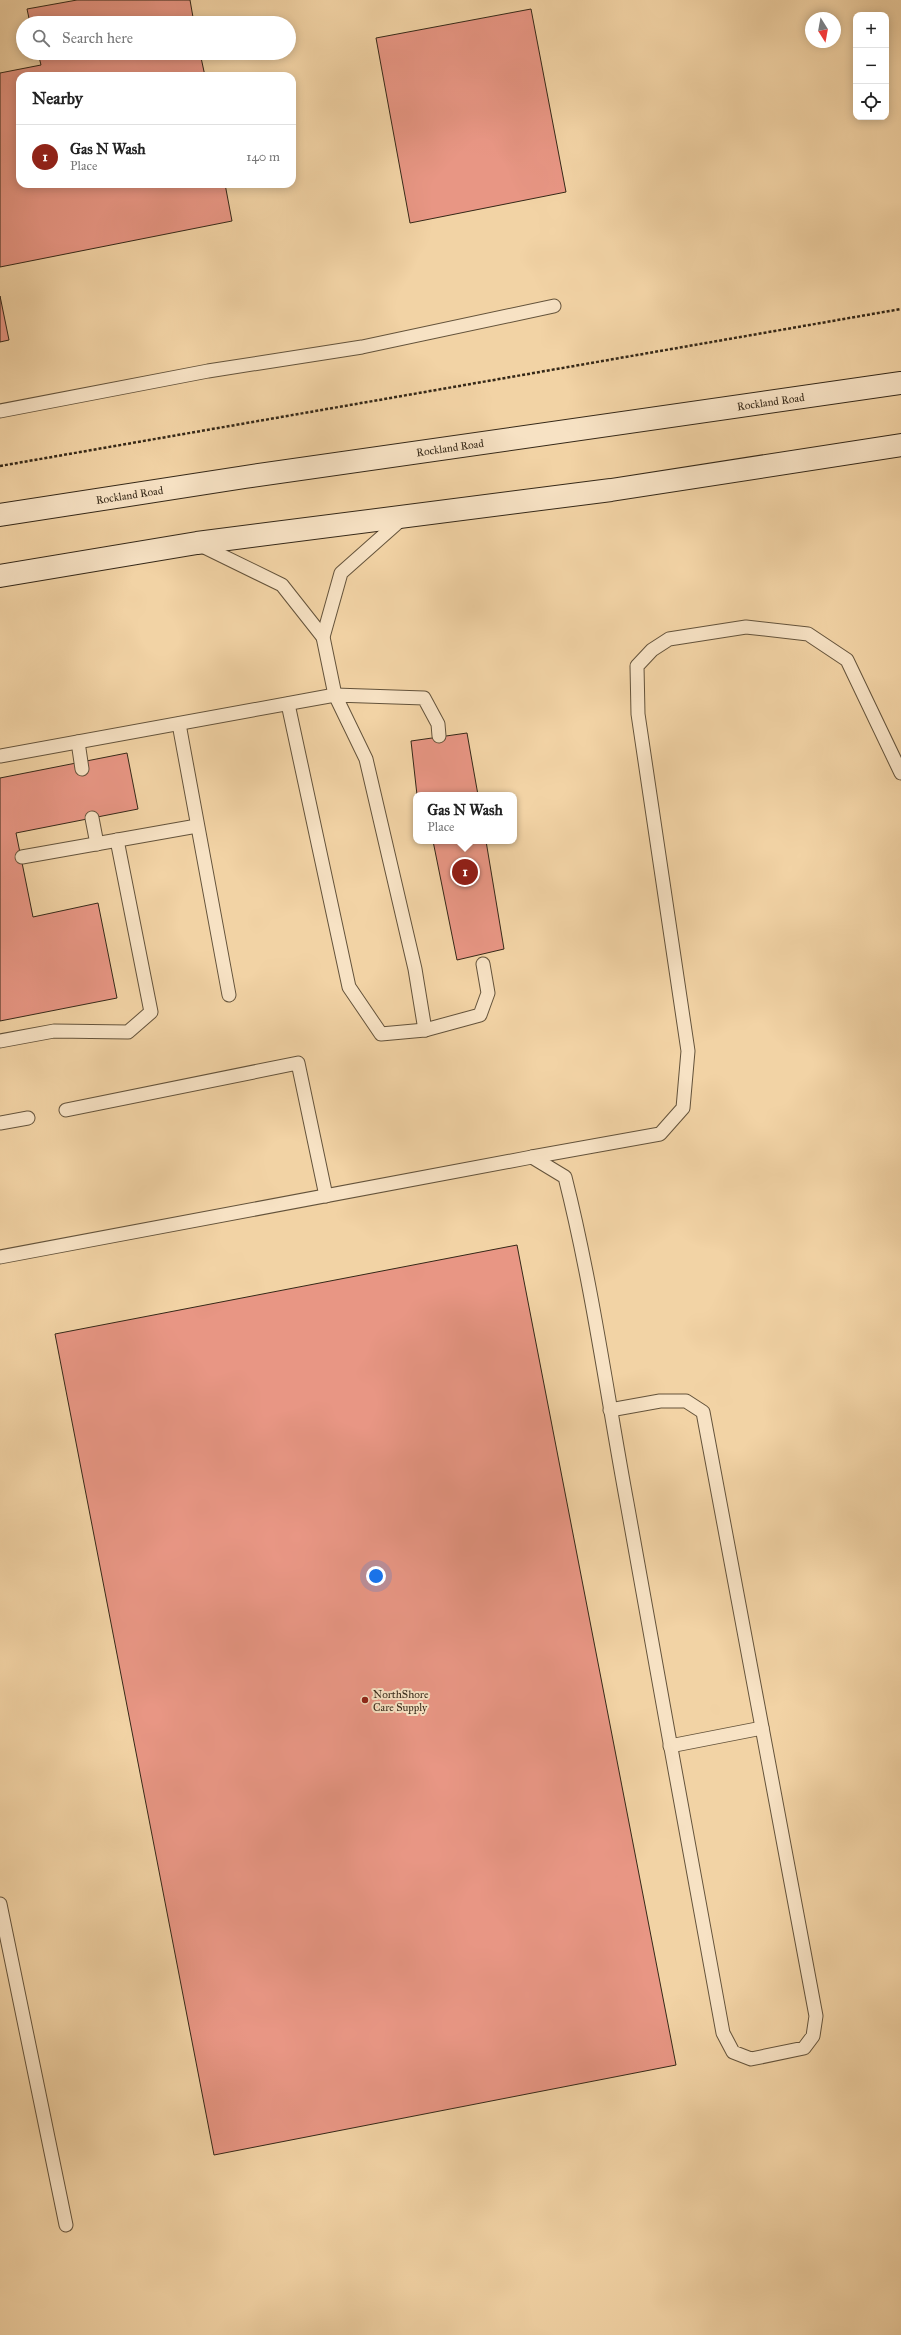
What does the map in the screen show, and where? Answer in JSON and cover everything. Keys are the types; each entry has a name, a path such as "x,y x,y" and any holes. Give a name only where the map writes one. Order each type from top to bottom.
{"main road":[{"name":"Rockland Road","path":"0,515 252,476 901,383"},
{"path":"0,576 197,543 611,490 901,445"}],"lane":[{"path":"0,410 208,371 362,347 554,306"},
{"path":"323,637 341,573 405,517"},
{"path":"197,543 282,585 323,637 335,695 366,759 415,969 425,1030"},
{"path":"0,1257 660,1134 683,1108 688,1051 638,714 637,666 652,650 669,639 746,627 808,634 847,660 901,773"},
{"path":"0,756 335,695 424,698 438,724 439,736"},
{"path":"288,704 349,987 381,1034 425,1030 480,1015 488,993 483,964"},
{"path":"179,724 229,996"},
{"path":"78,742 82,769"},
{"path":"92,818 97,844"},
{"path":"22,856 197,826"},
{"path":"0,1041 54,1030 128,1032 151,1012 117,840"},
{"path":"66,1110 298,1063 326,1196"},
{"path":"0,1123 28,1118"},
{"path":"532,1157 565,1177 577,1226 670,1746 723,2033 733,2052 751,2059 804,2048 813,2036 816,2016 703,1412 686,1401 660,1401 610,1410"},
{"path":"670,1746 762,1728"},
{"path":"0,1904 66,2225"}],"path":[{"path":"0,466 901,309"}],"building":[{"path":"77,0 190,0 193,16 28,16 27,9"},
{"path":"531,9 566,192 410,223 376,38"},
{"path":"40,60 202,60 204,72 16,72 16,188 226,188 232,221 0,267 0,73 41,65"},
{"path":"0,296 9,340 0,342"},
{"path":"467,733 477,792 417,792 411,741"},
{"path":"127,753 138,809 16,833 33,917 98,903 117,998 0,1021 0,778"},
{"path":"434,844 486,844 504,949 457,960"},
{"name":"NorthShore Care Supply","path":"517,1245 676,2065 214,2155 55,1334"}],"place":[{"name":"Gas N Wash","path":"465,872"},
{"name":"NorthShore Care Supply","path":"365,1700"}]}
